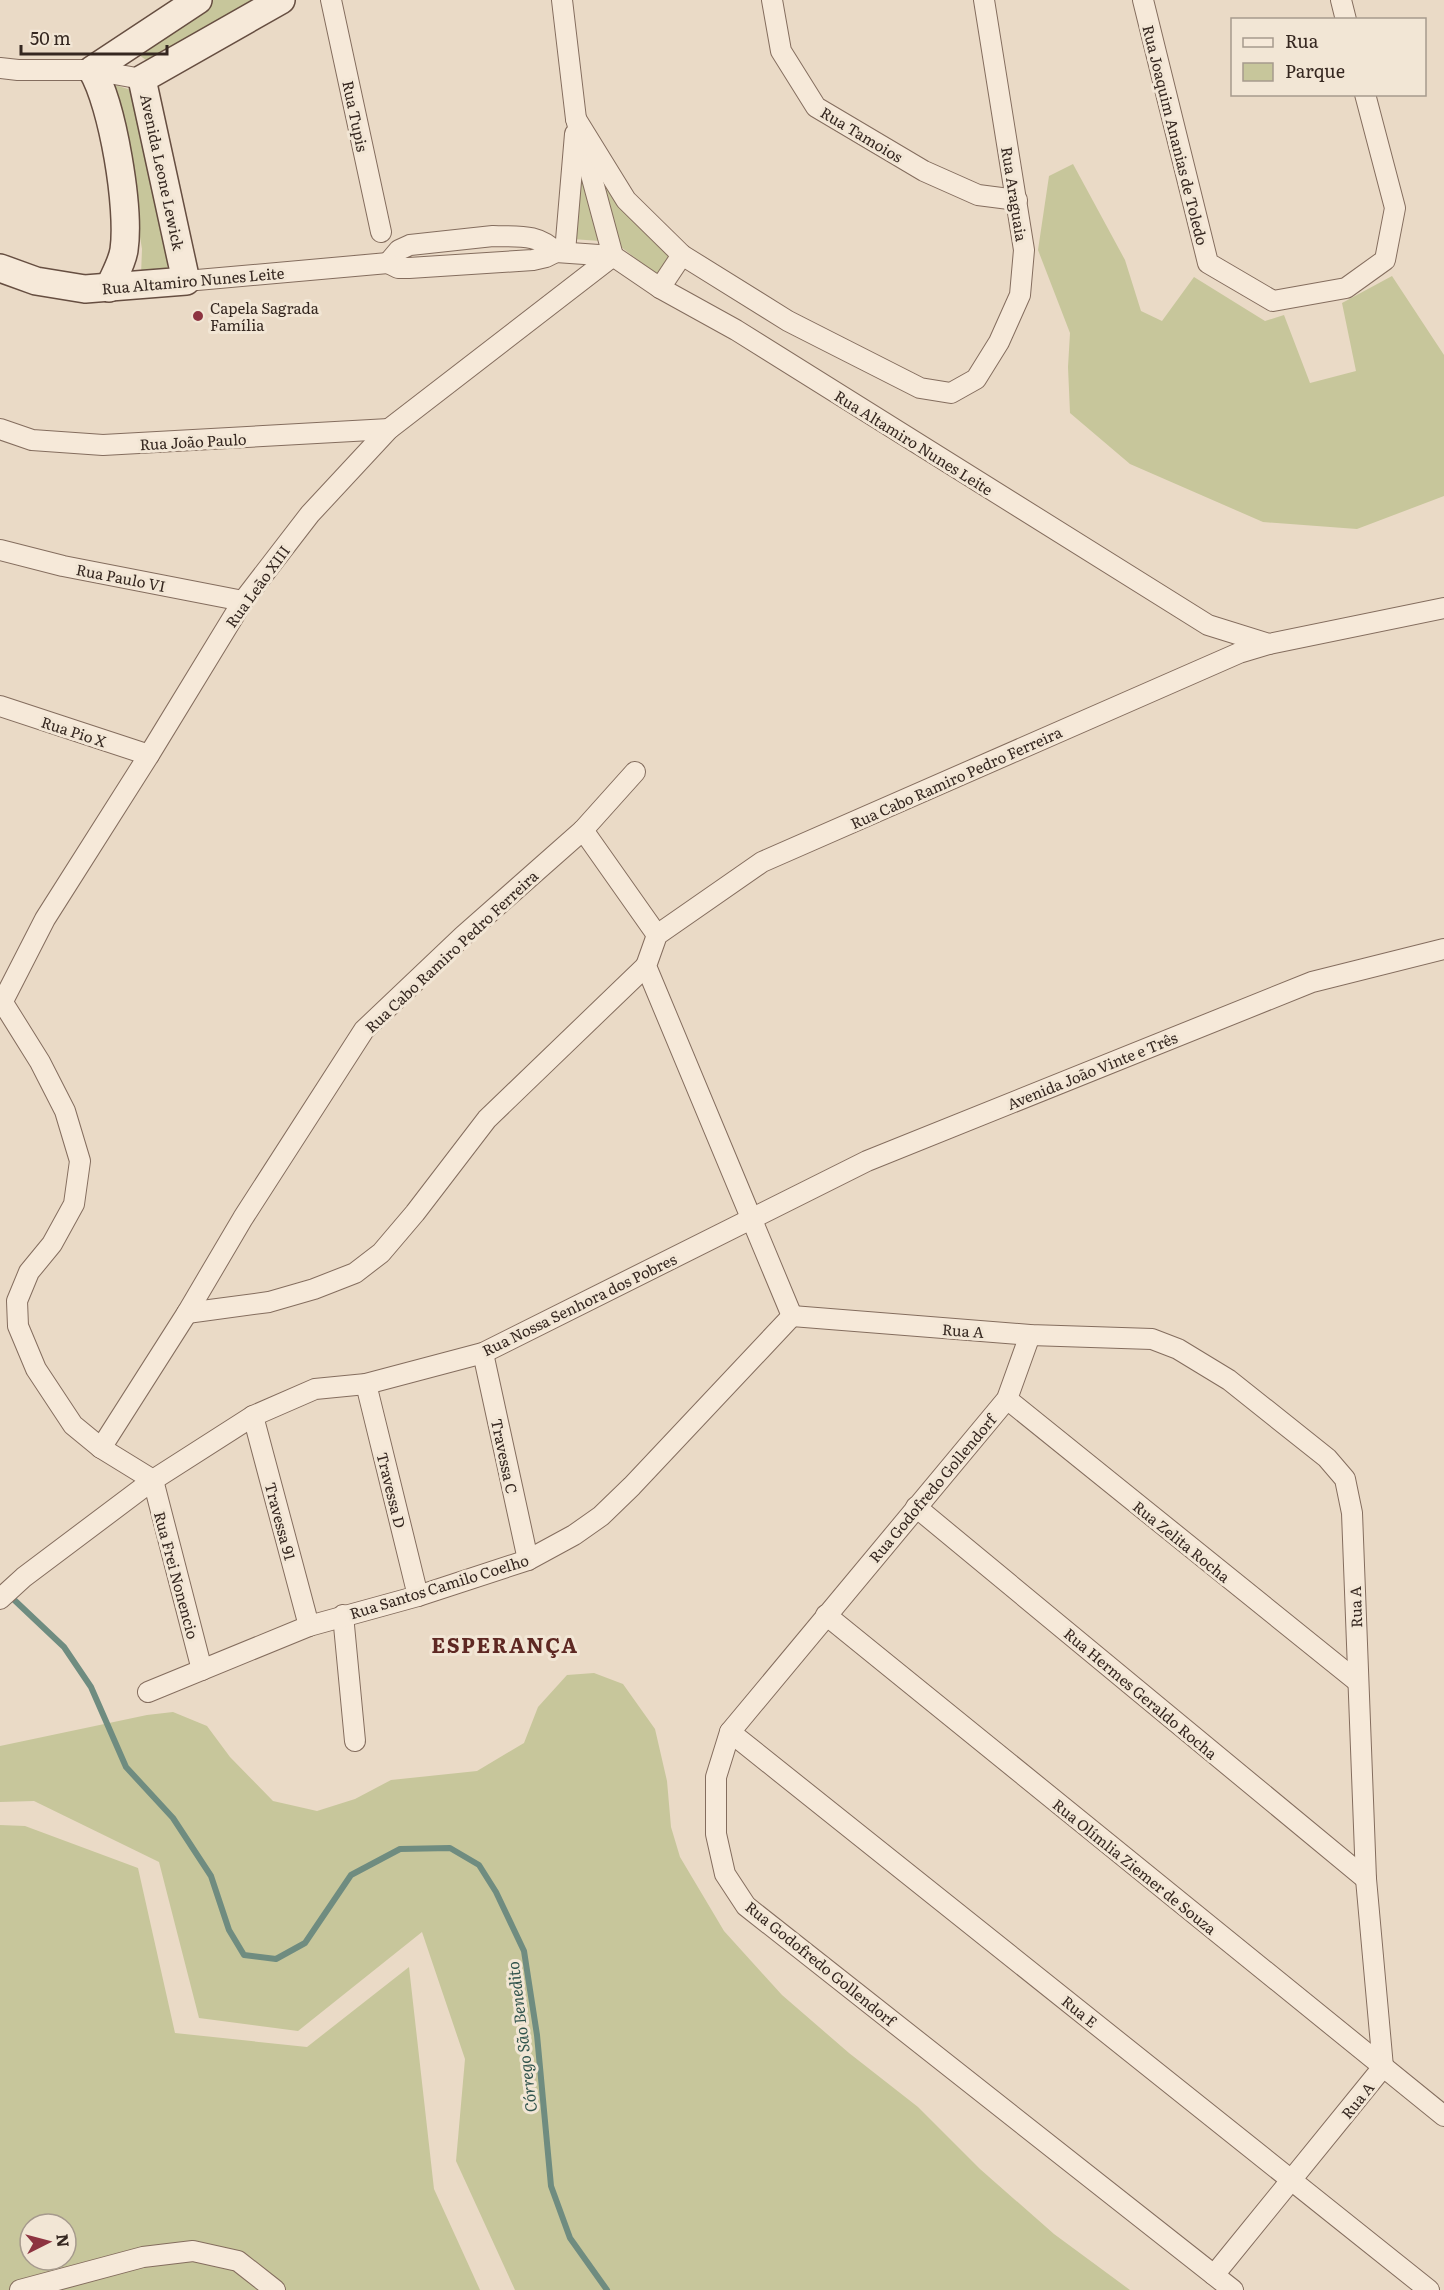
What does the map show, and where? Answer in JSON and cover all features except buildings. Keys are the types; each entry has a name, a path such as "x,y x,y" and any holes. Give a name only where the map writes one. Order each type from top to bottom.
{"main road":[{"path":"109,288 124,252 126,224 120,175 106,102 92,70 198,0"},
{"name":"Avenida Leone Lewick","path":"186,281 142,79 281,0"},
{"name":"Rua Altamiro Nunes Leite","path":"0,268 36,281 85,289 186,281"}],"street":[{"name":"Rua Tupis","path":"331,0 381,232"},
{"path":"562,0 576,119 613,256"},
{"name":"Rua Tamoios","path":"772,0 781,51 816,107 924,171 978,195 1017,200"},
{"name":"Rua Araguaia","path":"682,255 788,321 920,388 951,393 976,379 999,342 1020,295 1024,250 984,0"},
{"name":"Rua Joaquim Ananias de Toledo","path":"1143,0 1208,263 1273,301 1346,288 1385,260 1395,208 1366,96"},
{"path":"1341,0 1346,18"},
{"path":"0,68 92,70 142,79"},
{"path":"560,252 576,119"},
{"path":"576,119 626,200 682,255 660,288"},
{"name":"Rua Altamiro Nunes Leite","path":"388,263 399,250 410,245 493,236 533,237 546,242 560,252"},
{"name":"Rua Altamiro Nunes Leite","path":"186,281 388,263 398,268 410,268 522,261 560,252 613,256 660,288 736,330 1208,625 1269,644"},
{"name":"Rua Leão XIII","path":"1,1000 45,919 243,601 310,514 389,429 613,256"},
{"name":"Rua João Paulo","path":"0,429 32,440 103,445 389,429"},
{"name":"Rua Paulo VI","path":"0,550 63,566 243,601"},
{"name":"Rua Cabo Ramiro Pedro Ferreira","path":"657,935 762,862 1239,653 1269,644 1444,608"},
{"name":"Rua Pio X","path":"0,706 149,755"},
{"name":"Rua Cabo Ramiro Pedro Ferreira","path":"101,1448 187,1313 243,1218 364,1030 463,936 583,830 635,772"},
{"path":"187,1313 269,1302 314,1289 355,1273 381,1253 415,1213 487,1119 646,966 657,935 583,830"},
{"name":"Avenida João Vinte e Três","path":"751,1220 867,1161 1312,981 1444,950"},
{"path":"646,966 792,1316"},
{"path":"1,1000 40,1062 65,1111 80,1161 74,1204 52,1244 29,1272 17,1301 18,1326 36,1369 73,1425 101,1448 153,1480"},
{"name":"Rua Nossa Senhora dos Pobres","path":"0,1599 24,1577 153,1480 253,1416 315,1389 366,1384 483,1353 751,1220"},
{"name":"Rua A","path":"792,1316 1030,1335 1152,1339 1178,1349 1229,1380 1328,1458 1345,1479 1352,1513 1366,1879 1383,2067 1214,2275"},
{"name":"Rua Santos Camilo Coelho","path":"148,1692 309,1626 417,1596 528,1560 574,1535 601,1516 632,1486 792,1316"},
{"name":"Rua Godofredo Gollendorf","path":"1030,1335 1007,1400 730,1732 716,1777 716,1834 725,1874 746,1906 1233,2290"},
{"name":"Travessa C","path":"483,1353 528,1560"},
{"name":"Travessa D","path":"366,1384 417,1596"},
{"name":"Rua Zelita Rocha","path":"1007,1400 1358,1682"},
{"name":"Travessa 91","path":"253,1416 309,1626"},
{"name":"Rua Frei Nonencio","path":"153,1480 202,1670"},
{"name":"Rua Hermes Geraldo Rocha","path":"916,1507 1366,1879"},
{"path":"343,1615 356,1742"},
{"name":"Rua Olímlia Ziemer de Souza","path":"826,1615 1444,2116"},
{"name":"Rua E","path":"730,1732 1429,2290"},
{"path":"20,2290 143,2257 193,2251 238,2261 275,2290"}],"green space":[{"path":"210,0 259,0 150,63 131,49"},
{"path":"115,85 138,92 168,247 167,275 141,275 142,249"},
{"path":"592,154 674,256 660,277 608,237"},
{"path":"584,155 600,241 572,239"},
{"path":"1073,164 1125,260 1141,311 1162,321 1194,277 1265,321 1284,315 1310,383 1356,371 1342,303 1392,276 1444,355 1444,496 1357,529 1263,522 1130,464 1070,413 1068,367 1070,333 1038,250 1049,176"},
{"path":"594,1673 623,1684 655,1729 667,1781 671,1827 680,1857 724,1931 782,1995 849,2053 918,2107 980,2169 1054,2234 1130,2290 515,2290 456,2161 465,2059 422,1932 298,2031 199,2018 159,1862 34,1801 0,1802 0,1746 147,1715 173,1712 207,1726 230,1757 273,1801 317,1811 355,1799 391,1780 477,1771 524,1743 538,1707 567,1675"},
{"path":"0,1825 25,1826 138,1868 175,2033 307,2047 409,1967 434,2189 480,2290 0,2290"}],"waterway":[{"name":"Córrego São Benedito","path":"9,1595 64,1647 91,1687 126,1767 173,1818 211,1876 229,1930 244,1955 276,1959 305,1943 351,1875 400,1849 450,1848 479,1865 496,1892 524,1951 537,2035 551,2186 570,2238 607,2290"}],"place":[{"name":"Capela Sagrada Família","path":"198,316"}],"district":[{"name":"ESPERANÇA","path":"505,1643"}]}
